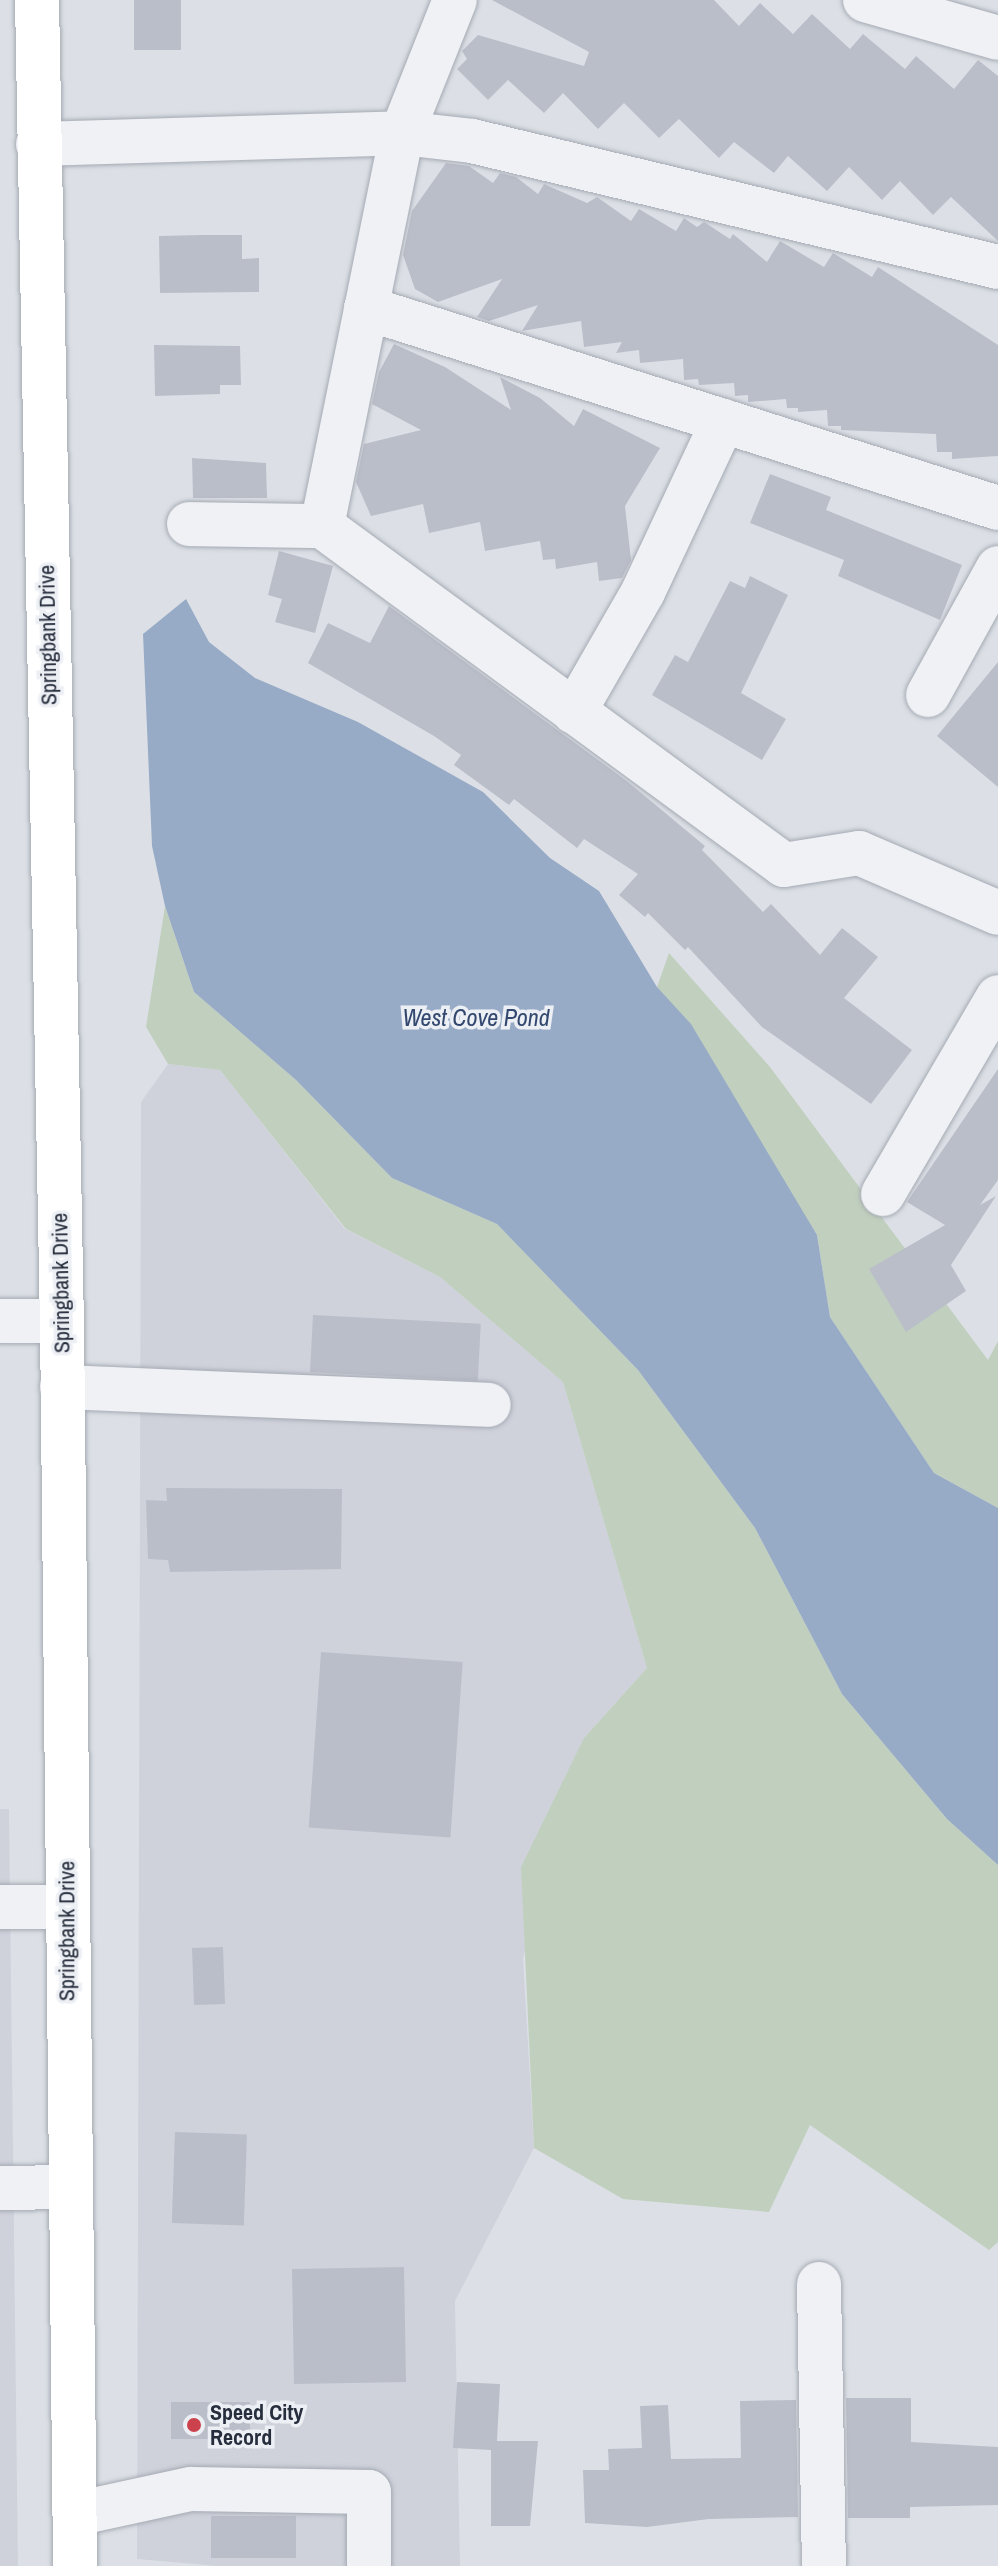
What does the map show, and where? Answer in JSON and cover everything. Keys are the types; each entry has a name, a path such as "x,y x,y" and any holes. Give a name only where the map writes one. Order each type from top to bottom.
{"main road":[{"name":"Springbank Drive","path":"37,0 62,1321 75,2566"}],"street":[{"path":"322,526 402,133 455,0"},
{"path":"865,0 998,38"},
{"path":"38,144 402,133 472,141 998,267"},
{"path":"366,308 998,508"},
{"path":"574,712 643,592 723,421"},
{"path":"189,524 322,526 784,865 859,853 998,913"},
{"path":"928,695 998,568"},
{"path":"883,1194 998,997"},
{"path":"0,1321 62,1321"},
{"path":"62,1387 489,1405"},
{"path":"0,1907 67,1907"},
{"path":"0,2188 69,2187"},
{"path":"819,2284 824,2566"},
{"path":"75,2514 191,2489 369,2492 369,2566"}],"shaded area":[{"path":"168,1064 220,1070 345,1229 440,1277 563,1382 647,1668 584,1738 523,1958 534,2148 455,2301 460,2566 217,2566 137,2559 141,1102"},
{"path":"0,1809 9,1809 18,2566 0,2566"}],"green space":[{"path":"165,906 194,992 296,1080 392,1178 497,1224 638,1370 755,1528 842,1694 947,1819 998,1865 998,2242 989,2250 810,2125 769,2212 623,2199 534,2148 521,1867 584,1738 647,1668 563,1382 440,1277 346,1229 220,1070 168,1064 146,1027"},
{"path":"669,953 770,1067 988,1360 998,1341 998,1508 934,1473 830,1317 817,1235 657,987"}],"water":[{"name":"West Cove Pond","path":"186,599 209,642 255,678 358,722 483,792 550,858 599,891 657,987 691,1024 817,1235 830,1317 934,1473 998,1508 998,1865 947,1819 842,1694 755,1528 638,1370 497,1224 392,1178 296,1080 194,992 165,906 152,846 143,634"}],"building":[{"path":"134,0 181,0 181,50 134,50"},
{"path":"492,0 714,0 739,26 760,3 793,34 812,14 850,49 863,34 905,69 916,56 954,89 978,60 998,76 998,241 951,197 933,215 900,181 882,200 849,167 827,191 788,156 774,173 734,142 719,158 679,119 659,138 624,103 598,129 563,93 544,113 508,80 488,100 457,69 467,59 462,51 478,35 584,66 589,52"},
{"path":"446,163 469,166 493,183 500,173 516,177 538,194 544,184 587,203 597,197 631,221 639,209 676,231 684,218 697,227 704,222 730,239 733,234 767,262 780,241 824,267 833,253 872,277 878,267 998,345 998,456 952,459 952,452 937,452 936,434 841,430 841,426 828,426 827,410 798,412 798,408 787,408 786,399 748,402 748,395 735,396 734,383 699,385 698,379 684,380 683,359 640,363 639,350 616,353 622,342 584,347 581,321 522,331 538,305 489,321 477,317 502,279 438,302 415,289 403,255 412,211"},
{"path":"242,235 242,259 259,258 259,292 160,293 159,236"},
{"path":"394,344 445,367 511,410 500,377 540,398 574,426 583,409 660,448 625,506 631,560 622,578 599,581 597,562 556,569 555,559 543,560 540,541 485,551 480,522 429,533 423,504 371,516 356,482 364,444 421,430 372,404 379,372"},
{"path":"154,345 240,346 241,385 220,385 220,394 155,396"},
{"path":"192,458 266,463 267,498 193,498"},
{"path":"770,474 831,497 826,510 962,565 940,620 838,576 844,560 750,523"},
{"path":"279,551 333,566 315,633 275,622 282,599 268,595"},
{"path":"750,576 788,595 741,693 786,719 762,760 652,695 675,655 688,662 730,581 745,588"},
{"path":"389,606 628,782 705,846 702,850 763,912 771,904 820,955 842,928 878,957 844,998 912,1050 871,1104 762,1027 688,947 685,950 648,913 645,917 619,895 638,874 584,839 577,848 514,799 509,805 454,765 461,755 308,663 328,623 370,643"},
{"path":"998,662 998,787 937,736"},
{"path":"998,1069 998,1180 980,1205 996,1196 951,1265 966,1291 906,1332 869,1269 945,1225 907,1202"},
{"path":"313,1315 481,1324 478,1381 310,1372"},
{"path":"166,1488 342,1489 341,1569 170,1572 168,1560 148,1559 146,1500 167,1501"},
{"path":"321,1652 463,1662 450,1837 309,1828"},
{"path":"223,1947 225,2004 194,2005 192,1948"},
{"path":"175,2132 247,2135 244,2225 172,2223"},
{"path":"404,2267 406,2382 294,2384 292,2269"},
{"path":"457,2382 500,2384 497,2441 538,2441 530,2526 491,2526 491,2450 453,2448"},
{"path":"846,2398 911,2398 911,2442 998,2447 998,2505 910,2507 910,2518 848,2518"},
{"path":"796,2400 798,2517 709,2519 647,2527 585,2523 583,2470 609,2470 608,2449 642,2448 640,2406 668,2405 671,2459 741,2458 740,2401"},
{"path":"171,2402 250,2402 250,2439 171,2439"},
{"path":"211,2516 296,2516 296,2558 211,2558"}],"place":[{"name":"Speed City Record","path":"194,2425"}]}
